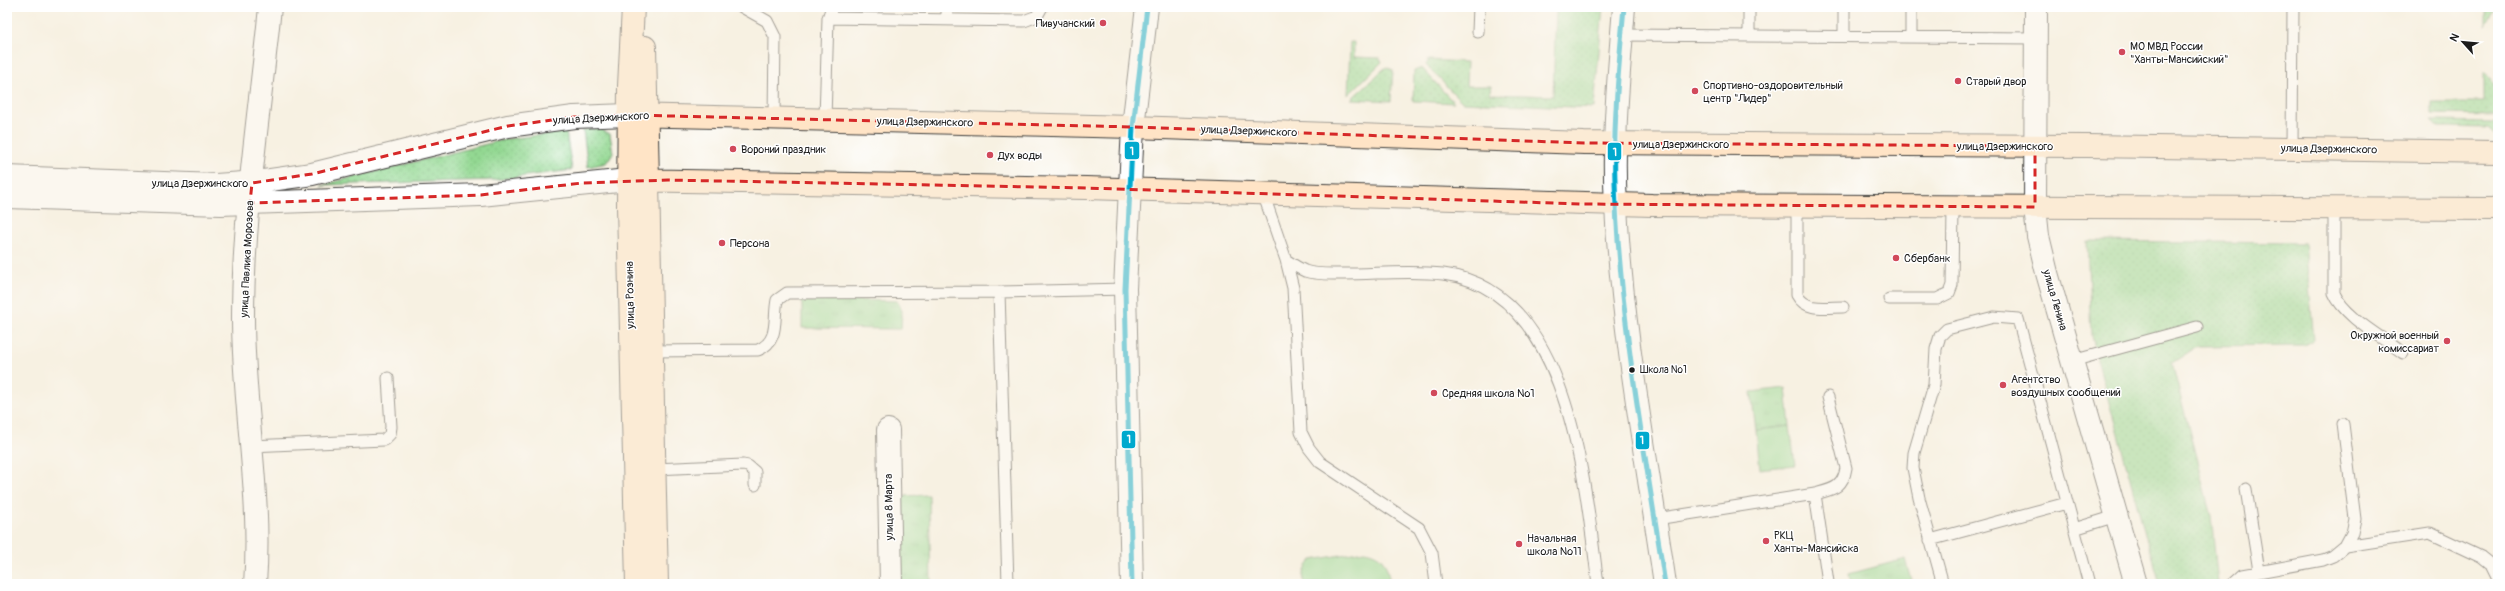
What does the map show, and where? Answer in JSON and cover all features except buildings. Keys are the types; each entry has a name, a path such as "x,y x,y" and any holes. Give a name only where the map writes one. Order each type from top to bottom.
{"main road":[{"name":"улица Рознина","path":"633,7 638,180 637,584"},
{"name":"улица Рознина","path":"637,115 646,7"},
{"name":"улица Дзержинского","path":"637,115 1133,127 1615,144 2292,148 2498,152"},
{"name":"улица Рознина","path":"638,180 652,351 657,584"},
{"name":"улица Дзержинского","path":"638,180 1129,189 1615,204 2498,209"}],"street":[{"name":"улица Павлика Морозова","path":"255,584 256,536 243,320 251,193 270,7"},
{"path":"1132,584 1125,289 1133,127 1147,7"},
{"path":"1624,7 1615,144 1615,204 1624,299 1666,584"},
{"name":"улица Ленина","path":"2036,7 2035,207 2042,252 2136,584"},
{"name":"улица Дзержинского","path":"7,197 221,204 312,174 508,126 574,117 637,115"},
{"name":"улица Дзержинского","path":"7,177 216,185 251,193 481,194 638,180"},
{"name":"улица 8 Марта","path":"888,430 891,584"}],"lane":[{"path":"742,7 767,22 772,27 775,36 774,118"},
{"path":"824,119 828,18 832,7"},
{"path":"947,7 947,20"},
{"path":"828,18 1024,21 1037,16 1042,7"},
{"path":"1478,32 1479,7"},
{"path":"1749,7 1749,36"},
{"path":"1844,7 1844,36"},
{"path":"1911,7 1911,36"},
{"path":"2292,148 2293,7"},
{"path":"1622,34 2036,38"},
{"path":"1263,194 1286,260 1293,288 1300,432 1309,448 1320,462 1419,528 1432,554 1436,584"},
{"path":"1797,206 1797,295 1802,304 1809,306 1843,307"},
{"path":"1889,298 1937,299 1949,293 1952,284 1953,207"},
{"path":"2334,208 2334,293 2338,302 2346,312 2403,353"},
{"path":"1286,260 1306,271 1326,274 1444,274 1475,282 1502,298 1523,320 1542,350 1561,391 1574,433 1584,484 1598,584"},
{"path":"652,351 758,350 766,347 772,340 776,330 777,300 787,293 999,292 1125,289"},
{"path":"999,292 1008,584"},
{"path":"1943,584 1914,479 1914,453 1934,385 1936,349 1940,336 1947,329 1994,317 2018,319 2089,584"},
{"path":"2072,361 2197,327"},
{"path":"251,446 384,440 390,434 391,427 388,378"},
{"path":"1656,519 1815,494 1838,487 1844,479 1846,468 1828,397"},
{"path":"2232,584 2242,575 2323,560 2333,556 2345,546 2352,533 2355,519 2343,424"},
{"path":"655,469 743,465 748,466 755,472 755,485"},
{"path":"2246,489 2259,571"},
{"path":"1815,494 1828,582"},
{"path":"1930,540 2067,503"},
{"path":"2074,529 2116,516"},
{"path":"2345,546 2430,533 2482,557 2491,565 2498,579"}],"highlighted area":[{"path":"628,115 1133,127 1584,143 2035,146 2035,207 1583,204 1086,188 668,180 582,183 481,195 250,203 252,183 312,174 508,126 574,117"}],"green space":[{"path":"1556,7 1603,7 1594,108 1462,102 1426,65 1429,60 1467,62 1466,86 1491,86 1490,94 1553,96"},
{"path":"2485,7 2496,7 2485,26"},
{"path":"1350,42 1354,42 1354,57 1380,58 1382,62 1348,95"},
{"path":"1386,67 1393,70 1391,101 1351,99"},
{"path":"1422,68 1454,103 1413,101 1414,71"},
{"path":"2484,72 2498,89 2498,115 2432,114 2432,102 2484,102"},
{"path":"2432,121 2498,122 2498,137 2488,128 2438,127"},
{"path":"598,128 610,134 613,153 606,163 588,167 583,130"},
{"path":"566,132 572,170 494,180 322,185 507,139"},
{"path":"2087,241 2305,243 2314,340 2305,345 2198,346 2172,363 2211,516 2218,584 2159,584 2091,337"},
{"path":"802,299 897,301 902,311 901,329 802,328"},
{"path":"1786,388 1790,426 1756,430 1751,392"},
{"path":"1790,426 1795,465 1760,469 1756,430"},
{"path":"929,495 931,584 898,584 896,496"},
{"path":"1364,551 1381,558 1386,566 1390,584 1304,584 1303,577 1305,571 1312,560"},
{"path":"1905,559 1912,584 1851,584 1849,574"}],"transit line":[{"name":"1","path":"1132,584 1125,289 1133,127 1147,7"},
{"name":"1","path":"1624,7 1615,138 1617,233 1627,333 1641,434 1665,584"}],"place":[{"name":"Пивучанский","path":"1103,23"},
{"name":"МО МВД России \"Ханты-Мансийский\"","path":"2122,52"},
{"name":"Старый двор","path":"1958,81"},
{"name":"Спортивно-оздоровительный центр \"Лидер\"","path":"1695,91"},
{"name":"Вороний праздник","path":"733,149"},
{"name":"Дух воды","path":"990,155"},
{"name":"Персона","path":"722,243"},
{"name":"Сбербанк","path":"1896,258"},
{"name":"Окружной военный комиссариат","path":"2447,341"},
{"name":"Школа №1","path":"1632,370"},
{"name":"Агентство воздушных сообщений","path":"2003,385"},
{"name":"Средняя школа №1","path":"1434,393"},
{"name":"РКЦ Ханты-Мансийска","path":"1766,541"},
{"name":"Начальная школа №11","path":"1519,544"}]}
